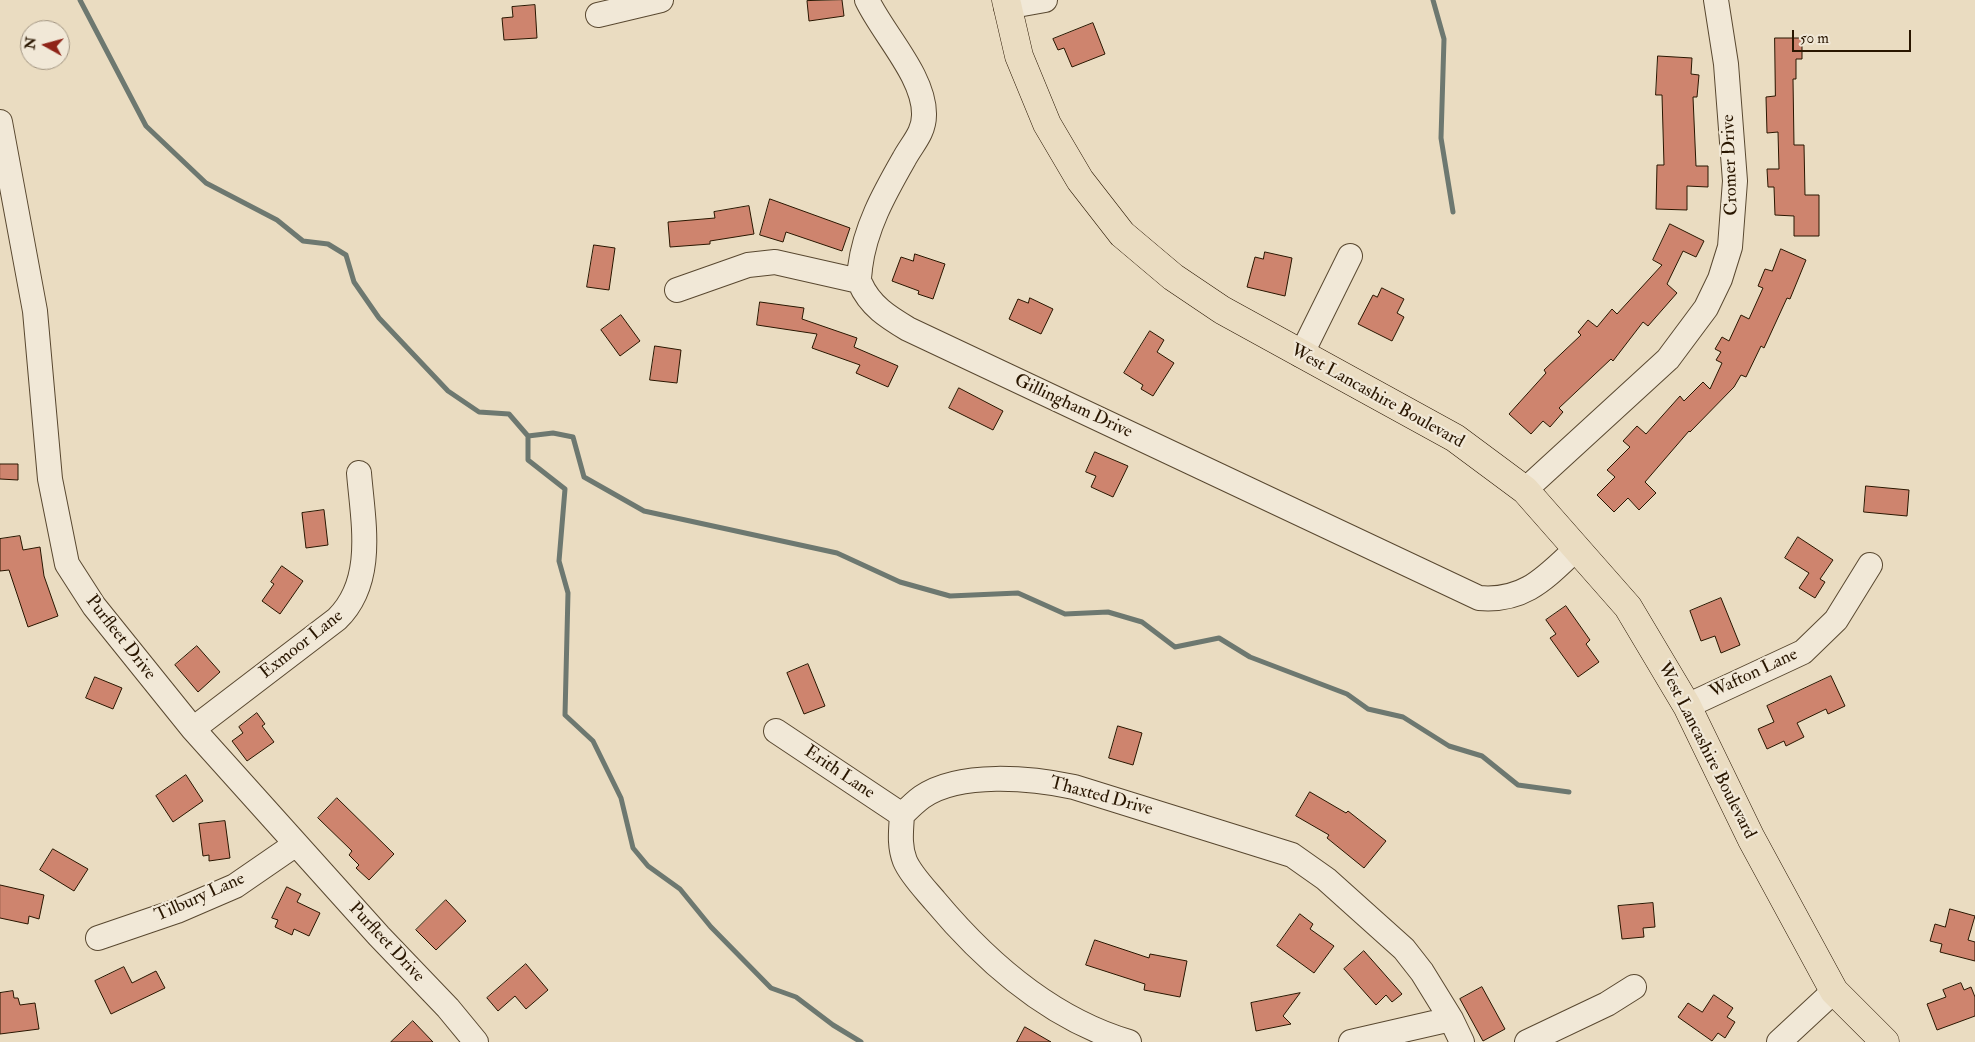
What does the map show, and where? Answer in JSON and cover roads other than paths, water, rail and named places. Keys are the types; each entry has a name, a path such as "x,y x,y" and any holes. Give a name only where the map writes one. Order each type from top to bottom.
{"main road":[{"name":"West Lancashire Boulevard","path":"1006,3 1019,56 1047,124 1100,208 1122,234 1173,277 1222,310 1301,355 1456,438 1525,490 1628,607 1687,706 1751,838 1834,991 1885,1042"}],"street":[{"path":"598,15 661,0"},
{"path":"677,290 748,265 775,262 859,281 863,249 872,220 886,191 922,131 924,116 923,100 916,81 867,0"},
{"path":"1006,3 1045,0"},
{"name":"Cromer Drive","path":"1525,490 1668,359 1706,308 1720,279 1730,247 1735,181 1726,64 1716,0"},
{"name":"Purfleet Drive","path":"0,122 35,311 50,479 67,564 94,606 193,729 296,844 448,1008 476,1042"},
{"path":"1301,355 1350,256"},
{"name":"Gillingham Drive","path":"859,281 876,308 908,329 1480,598 1498,600 1531,588 1577,548"},
{"name":"Exmoor Lane","path":"193,729 350,607 360,581 363,556 364,537 359,473"},
{"name":"Wafton Lane","path":"1687,706 1803,652 1836,620 1870,565"},
{"name":"Erith Lane","path":"776,731 902,816"},
{"name":"Thaxted Drive","path":"902,816 922,797 941,788 977,780 1013,779 1044,781 1083,790 1292,855 1326,879 1404,949 1422,972 1451,1019 1462,1042"},
{"path":"902,816 901,841 906,862 950,919 998,967 1043,1001 1082,1023 1130,1042"},
{"name":"Tilbury Lane","path":"98,938 177,911 235,886 296,844"},
{"path":"1527,1042 1607,1004 1634,988"},
{"path":"1779,1042 1834,991"},
{"path":"1351,1042 1451,1019"}],"waterway":[{"path":"80,0 146,126 206,183 277,220 303,241 328,244 346,255 354,282 379,318 448,391 479,412 509,414 528,436 553,433 573,437 584,477 644,511 837,553 900,582 950,596 1018,593 1065,614 1108,612 1142,622 1175,647 1219,638 1250,657 1347,694 1368,709 1403,717 1449,746 1482,756 1518,785 1569,792"},
{"path":"1433,0 1444,39 1441,138 1453,212"},
{"path":"528,436 528,460 565,489 559,561 568,593 565,715 593,741 621,798 633,848 648,866 680,889 711,927 771,988 796,997 833,1025 861,1042"}]}
